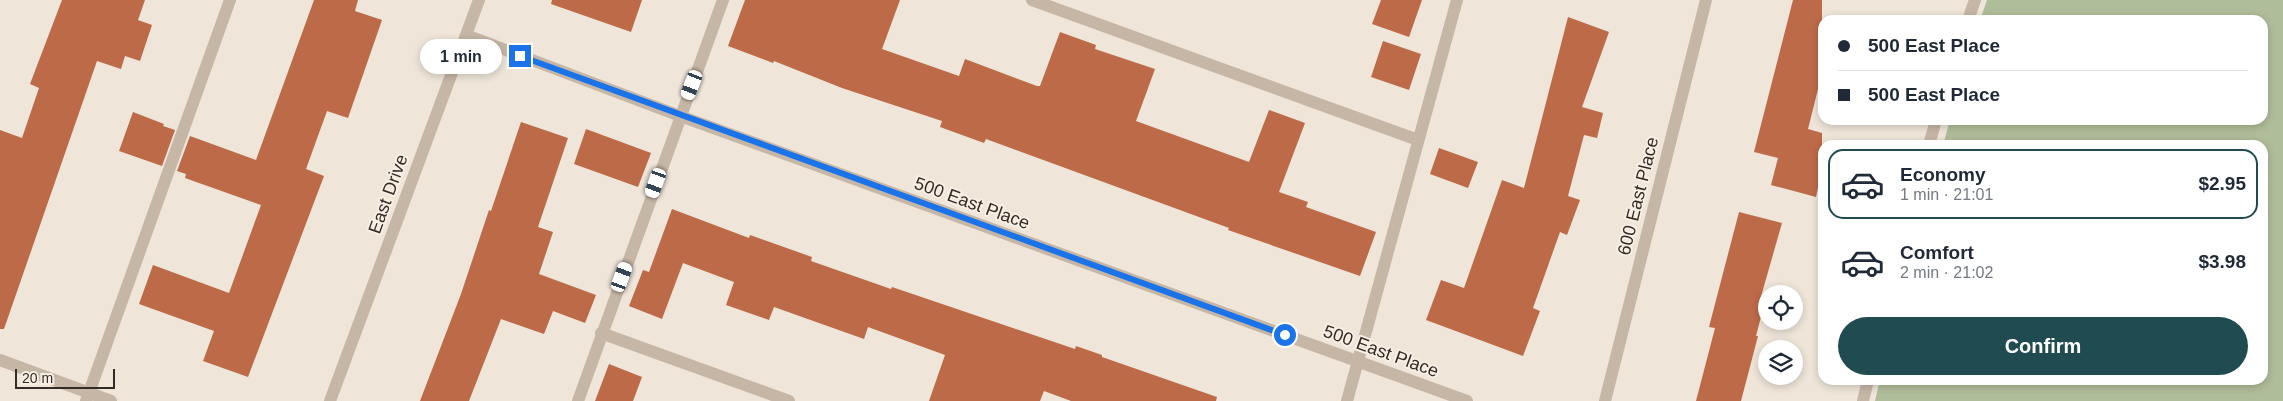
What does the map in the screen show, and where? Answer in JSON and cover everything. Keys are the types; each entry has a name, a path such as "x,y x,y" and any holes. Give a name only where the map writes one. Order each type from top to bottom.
{"street":[{"path":"87,397 230,0"},
{"name":"East Drive","path":"330,401 479,0"},
{"path":"578,401 723,0"},
{"path":"1032,0 1418,140"},
{"path":"1348,401 1457,0"},
{"path":"1970,15 1975,0"},
{"name":"600 East Place","path":"1604,401 1703,1"},
{"name":"500 East Place","path":"466,35 680,116 1467,401"},
{"path":"1930,140 1935,125"},
{"path":"601,333 789,401"},
{"path":"0,360 87,397 111,401"},
{"path":"1863,401 1867,385"}],"green space":[{"path":"1987,0 2283,0 2283,401 1875,401 1879,385 2268,385 2268,140 1944,140 1949,125 2268,125 2268,15 1982,15"}],"building":[{"path":"62,0 145,0 138,20 152,25 140,61 125,56 121,69 97,61 4,329 0,329 0,130 22,138 39,88 30,84"},
{"path":"314,0 358,0 355,11 382,20 348,118 327,111 306,169 324,176 248,377 203,361 214,331 139,304 153,265 229,293 261,205 185,178 186,174 177,171 190,136 256,160"},
{"path":"552,0 642,0 631,32 551,4"},
{"path":"745,0 900,0 882,49 959,76 965,59 1037,86 1040,86 1060,32 1096,45 1095,49 1155,69 1136,121 1249,162 1269,110 1305,123 1279,192 1308,202 1306,207 1376,232 1360,276 1228,230 1229,228 986,139 984,143 940,127 942,121 842,88 774,61 773,63 728,46"},
{"path":"1381,0 1422,0 1409,37 1372,24"},
{"path":"1793,0 1822,0 1822,15 1818,15 1818,89 1808,129 1822,133 1822,140 1818,140 1818,188 1816,197 1771,185 1778,158 1754,152"},
{"path":"1568,17 1609,32 1582,107 1603,113 1597,138 1584,135 1568,196 1580,200 1567,235 1560,232 1533,308 1540,311 1523,356 1426,320 1441,280 1464,288 1502,180 1524,188"},
{"path":"1383,41 1421,54 1409,90 1371,77"},
{"path":"133,112 175,130 162,166 119,151"},
{"path":"521,122 568,138 538,227 553,232 539,274 596,295 585,323 553,311 544,334 501,319 469,401 420,401 461,294"},
{"path":"586,129 651,153 638,187 574,164"},
{"path":"1439,148 1478,162 1468,188 1430,174"},
{"path":"672,209 749,238 750,235 812,257 811,261 891,289 892,287 1075,349 1076,346 1102,355 1102,357 1217,397 1216,401 1071,401 1044,391 1040,401 929,401 945,355 868,327 864,339 774,307 769,320 726,305 734,282 683,263 662,319 629,306 643,270 649,272"},
{"path":"1739,212 1782,223 1764,285 1758,285 1758,328 1756,336 1758,336 1741,401 1696,401 1715,328 1709,327"},
{"path":"609,364 642,377 633,401 595,401"}],"route":[{"path":"520,56 680,116 1285,335"}]}
